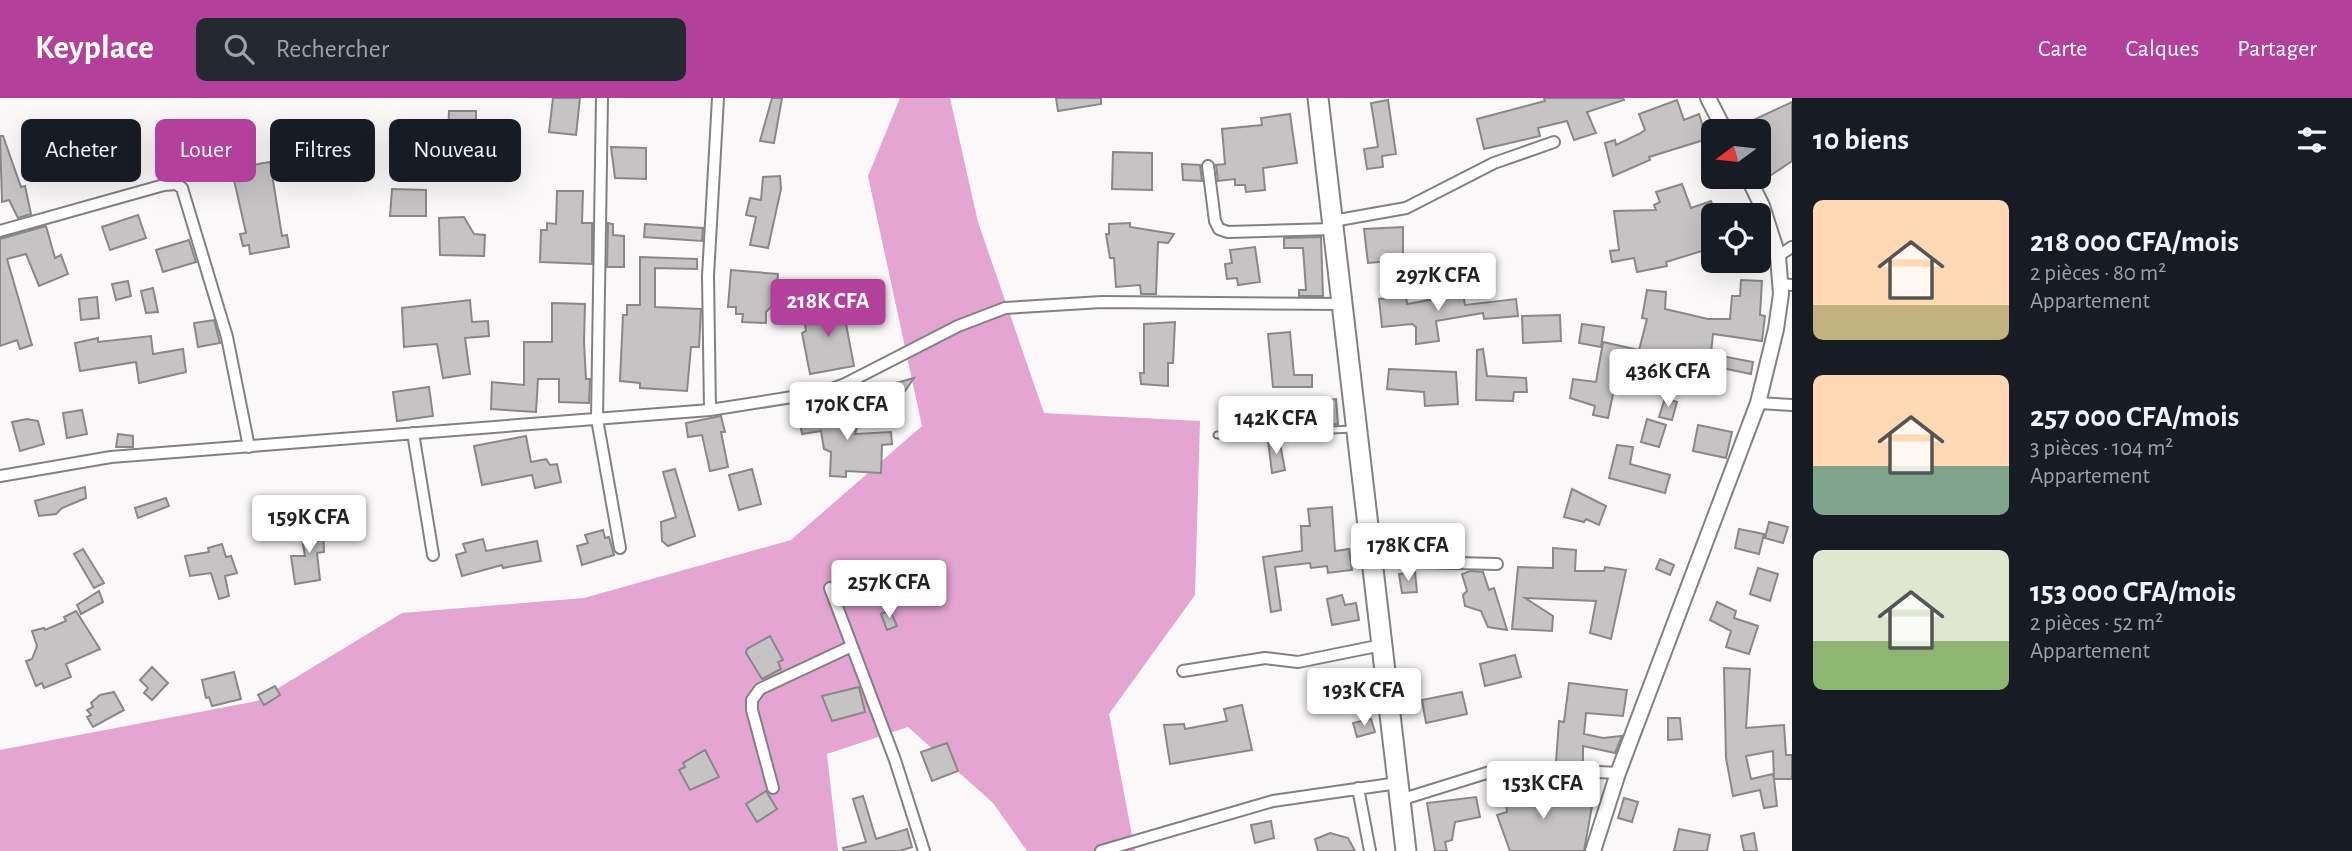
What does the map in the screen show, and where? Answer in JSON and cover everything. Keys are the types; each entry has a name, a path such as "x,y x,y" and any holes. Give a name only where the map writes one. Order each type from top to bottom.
{"highway":[{"path":"1318,98 1406,851"}],"main road":[{"path":"1708,98 1719,119"},
{"path":"1593,851 1618,774 1758,403 1776,329 1786,285 1762,206 1754,189"}],"street":[{"path":"602,98 597,419 620,548"},
{"path":"710,410 708,276 718,98"},
{"path":"1208,166 1215,221 1219,229 1228,232 1333,225 1406,208 1494,163 1553,142"},
{"path":"0,231 164,185 176,184 182,188 227,337 249,447"},
{"path":"1778,256 1792,247"},
{"path":"0,476 95,458 710,410 824,392 845,384 958,326 1006,308 1102,302 1342,304"},
{"path":"1758,403 1792,405"},
{"path":"414,433 433,555"},
{"path":"1372,561 1497,564"},
{"path":"830,588 895,760 924,851"},
{"path":"1182,671 1265,658 1298,662 1382,645"},
{"path":"773,788 752,710 752,700 760,689 852,646"},
{"path":"1101,851 1273,801 1358,788 1399,791 1493,771 1539,769 1618,774"},
{"path":"1358,788 1370,851"}],"lane":[{"path":"1217,435 1357,428"}],"shaded area":[{"path":"900,98 950,98 978,222 1044,413 1200,421 1195,595 1109,714 1135,851 1027,851 993,803 908,727 827,754 838,851 0,851 0,750 257,701 402,613 584,598 791,540 922,426 868,176"}],"building":[{"path":"553,98 580,98 576,135 549,132"},
{"path":"772,98 782,98 774,143 760,141"},
{"path":"1056,98 1101,98 1101,104 1058,111"},
{"path":"1544,98 1624,100 1587,112 1596,133 1574,140 1567,121 1538,128 1540,136 1484,149 1477,119 1545,101"},
{"path":"1388,100 1396,154 1382,156 1383,167 1367,169 1364,149 1378,147 1371,103"},
{"path":"1677,100 1684,120 1699,114 1701,141 1649,157 1650,160 1613,176 1605,143 1615,140 1616,145 1645,130 1639,114"},
{"path":"1792,102 1792,161 1771,175 1771,119 1755,119"},
{"path":"449,111 476,111 476,119 449,119"},
{"path":"1290,114 1297,163 1263,168 1265,190 1246,192 1245,185 1235,185 1235,179 1218,181 1216,165 1225,164 1222,129 1262,125 1261,118"},
{"path":"0,136 3,136 21,187 25,186 31,214 18,218 9,200 2,202"},
{"path":"611,147 646,148 646,179 615,178"},
{"path":"1113,152 1152,153 1152,190 1112,189"},
{"path":"270,162 270,182 273,182 282,236 287,235 289,247 250,254 249,245 243,246 240,234 246,233 234,182 256,182 256,164"},
{"path":"1182,164 1200,165 1202,181 1183,180"},
{"path":"780,176 781,189 768,248 750,245 756,217 746,215 750,198 761,200 763,177"},
{"path":"1682,184 1691,208 1701,204 1701,251 1666,262 1667,266 1637,272 1634,258 1612,262 1610,251 1619,250 1614,211 1656,210 1654,205 1660,202 1656,192"},
{"path":"392,189 426,190 426,216 390,216"},
{"path":"557,191 583,191 582,223 592,223 592,264 540,262 541,230 547,230 547,223 556,224"},
{"path":"138,215 146,238 110,250 102,227"},
{"path":"464,217 474,234 485,235 484,256 440,255 439,218"},
{"path":"608,223 613,224 613,235 624,236 624,267 607,267"},
{"path":"1130,223 1130,227 1174,234 1168,243 1158,242 1156,294 1141,294 1140,285 1116,287 1114,258 1110,258 1106,234 1109,234 1109,224"},
{"path":"645,224 703,228 702,241 644,237"},
{"path":"46,226 55,258 61,255 68,274 39,286 26,254 7,259 32,345 20,349 17,340 0,346 0,239"},
{"path":"1403,227 1403,260 1368,263 1364,229"},
{"path":"1321,237 1323,296 1299,296 1299,290 1306,290 1303,248 1284,248 1284,238"},
{"path":"189,240 196,262 163,272 156,250"},
{"path":"1255,247 1260,282 1238,285 1237,278 1227,279 1225,264 1232,263 1230,250"},
{"path":"640,257 697,259 697,269 655,268 655,307 701,309 699,347 691,347 687,391 640,388 640,383 620,381 623,315 627,315 627,305 640,305"},
{"path":"731,270 778,274 776,302 766,312 766,323 742,322 743,314 736,314 736,307 728,307"},
{"path":"1741,280 1762,281 1760,315 1765,316 1762,341 1713,334 1711,354 1753,362 1751,374 1678,359 1670,387 1637,376 1635,384 1616,380 1608,418 1593,415 1595,406 1570,398 1573,379 1596,382 1603,342 1639,350 1647,319 1642,318 1647,290 1666,292 1665,309 1708,319 1730,319 1732,296 1740,296"},
{"path":"128,281 131,296 116,300 112,284"},
{"path":"153,288 158,312 146,313 141,291"},
{"path":"1463,294 1465,305 1516,299 1518,316 1484,319 1483,313 1436,321 1439,341 1416,344 1416,327 1412,324 1382,327 1379,299 1406,296 1407,304"},
{"path":"97,297 99,318 81,320 79,299"},
{"path":"470,300 472,322 488,321 489,336 465,338 470,374 443,378 437,344 404,347 402,308"},
{"path":"552,303 585,304 584,342 586,379 590,379 589,403 559,402 559,379 538,379 536,412 491,409 492,382 524,385 524,342 552,342"},
{"path":"850,303 853,322 846,324 854,366 810,374 802,333 806,331 803,312"},
{"path":"1560,315 1561,341 1523,343 1522,316"},
{"path":"214,320 220,343 198,347 194,323"},
{"path":"1175,322 1173,363 1168,363 1168,386 1141,384 1140,373 1144,373 1144,324"},
{"path":"1582,324 1604,327 1601,347 1579,343"},
{"path":"1290,332 1294,375 1312,375 1312,387 1273,387 1268,334"},
{"path":"151,336 153,354 183,349 186,372 139,383 136,362 80,371 75,343 98,338 98,342"},
{"path":"1483,349 1487,376 1526,378 1527,392 1514,392 1513,401 1476,400 1477,350"},
{"path":"1389,369 1456,372 1458,404 1425,406 1424,392 1387,389"},
{"path":"914,378 905,391 894,396 889,385"},
{"path":"429,387 433,416 397,421 393,392"},
{"path":"1665,398 1677,402 1672,420 1659,417"},
{"path":"1336,399 1338,424 1321,425 1318,401"},
{"path":"852,408 862,411 855,434 891,432 892,444 882,445 881,473 846,471 846,477 830,476 831,452 824,449 821,431 802,434 798,411 812,409 813,417 841,413"},
{"path":"82,410 87,434 67,438 63,413"},
{"path":"721,416 725,432 721,432 728,467 710,471 702,435 688,437 686,423"},
{"path":"27,419 38,421 44,444 20,451 12,422"},
{"path":"1647,419 1666,425 1659,447 1641,442"},
{"path":"1698,425 1732,432 1726,458 1693,451"},
{"path":"118,434 133,436 133,447 116,447"},
{"path":"526,436 531,462 546,459 550,465 557,464 561,482 535,488 532,475 482,485 474,446"},
{"path":"1279,438 1285,470 1272,473 1268,440"},
{"path":"1617,445 1633,447 1630,464 1670,475 1665,493 1609,478"},
{"path":"675,469 695,536 668,546 662,541 661,522 676,517 663,472"},
{"path":"752,469 761,504 739,510 729,475"},
{"path":"85,487 86,498 62,508 56,514 39,516 35,501"},
{"path":"1572,489 1606,506 1599,525 1586,519 1584,522 1564,517"},
{"path":"166,498 169,506 138,518 135,508"},
{"path":"1332,507 1335,551 1349,549 1352,570 1328,573 1327,566 1311,568 1310,563 1275,567 1281,610 1271,612 1263,557 1302,551 1301,526 1310,526 1308,509"},
{"path":"1769,522 1788,527 1783,543 1765,538"},
{"path":"304,523 323,526 324,552 317,553 320,580 295,584 291,556 305,556 300,528 304,527"},
{"path":"1739,529 1764,534 1759,554 1735,548"},
{"path":"603,530 605,538 609,537 614,555 582,565 577,546 588,543 585,535"},
{"path":"483,539 486,551 537,541 541,561 503,568 502,565 462,576 456,555 466,552 463,544"},
{"path":"222,544 226,557 231,556 237,573 225,576 229,596 219,599 211,573 190,576 185,556 209,552 208,548"},
{"path":"1553,548 1576,550 1575,571 1604,571 1605,567 1626,570 1611,639 1590,633 1596,601 1525,598 1553,616 1552,631 1512,629 1518,567 1553,568"},
{"path":"83,549 104,583 94,588 74,554"},
{"path":"1660,559 1674,565 1670,575 1656,569"},
{"path":"1758,568 1778,574 1770,601 1750,594"},
{"path":"1470,571 1483,572 1489,590 1494,588 1507,630 1488,627 1481,611 1465,606 1463,595 1467,591 1462,574"},
{"path":"1415,572 1417,592 1402,593 1399,574"},
{"path":"99,591 103,602 81,614 77,605"},
{"path":"1342,595 1345,605 1356,603 1359,620 1332,625 1327,599"},
{"path":"1717,602 1736,611 1734,618 1758,626 1749,654 1726,647 1731,631 1710,620"},
{"path":"890,610 897,626 887,630 881,614"},
{"path":"76,611 100,649 66,664 71,677 44,688 42,683 36,686 26,661 32,659 37,646 32,631 45,630 66,621 64,617"},
{"path":"770,636 783,660 778,662 781,669 762,679 746,653 747,649"},
{"path":"1515,655 1521,677 1485,686 1480,664"},
{"path":"152,667 168,683 152,700 144,693 148,688 140,680"},
{"path":"1724,668 1750,669 1746,728 1784,725 1786,755 1792,755 1792,779 1774,779 1777,806 1764,808 1760,790 1733,796 1726,758","holes":["1773,751 1774,779 1773,774 1751,779 1746,756"]},
{"path":"234,672 241,699 212,706 209,697 206,698 202,680"},
{"path":"1569,683 1627,690 1623,716 1586,713 1584,734 1603,738 1622,736 1615,753 1583,746 1583,763 1556,762 1559,721 1564,722"},
{"path":"275,686 280,695 264,705 258,695"},
{"path":"859,687 865,712 832,721 822,696"},
{"path":"114,692 124,710 93,727 87,717 91,715 87,710 93,707 91,703 100,695"},
{"path":"1462,692 1467,714 1426,723 1422,700"},
{"path":"1242,705 1252,750 1170,764 1164,725 1184,724 1185,729 1227,721 1224,709"},
{"path":"1668,718 1680,718 1682,739 1668,740"},
{"path":"1371,719 1375,732 1357,737 1353,723"},
{"path":"947,743 958,771 932,781 921,752"},
{"path":"705,750 719,777 690,790 679,770 685,767 683,763"},
{"path":"1557,785 1558,803 1592,806 1584,851 1510,851 1497,815 1507,812 1505,789"},
{"path":"766,791 777,809 757,822 746,804"},
{"path":"863,796 876,839 907,829 912,847 900,851 844,851 843,848 866,842 853,799"},
{"path":"1476,797 1480,817 1455,822 1452,840 1445,842 1447,851 1435,851 1427,803"},
{"path":"1624,798 1638,802 1632,822 1618,818"},
{"path":"1271,821 1274,838 1255,843 1251,825"},
{"path":"1679,829 1710,835 1707,851 1674,851"},
{"path":"1330,833 1348,838 1355,851 1318,851 1315,839"},
{"path":"1754,833 1757,851 1744,851 1741,836"}]}
